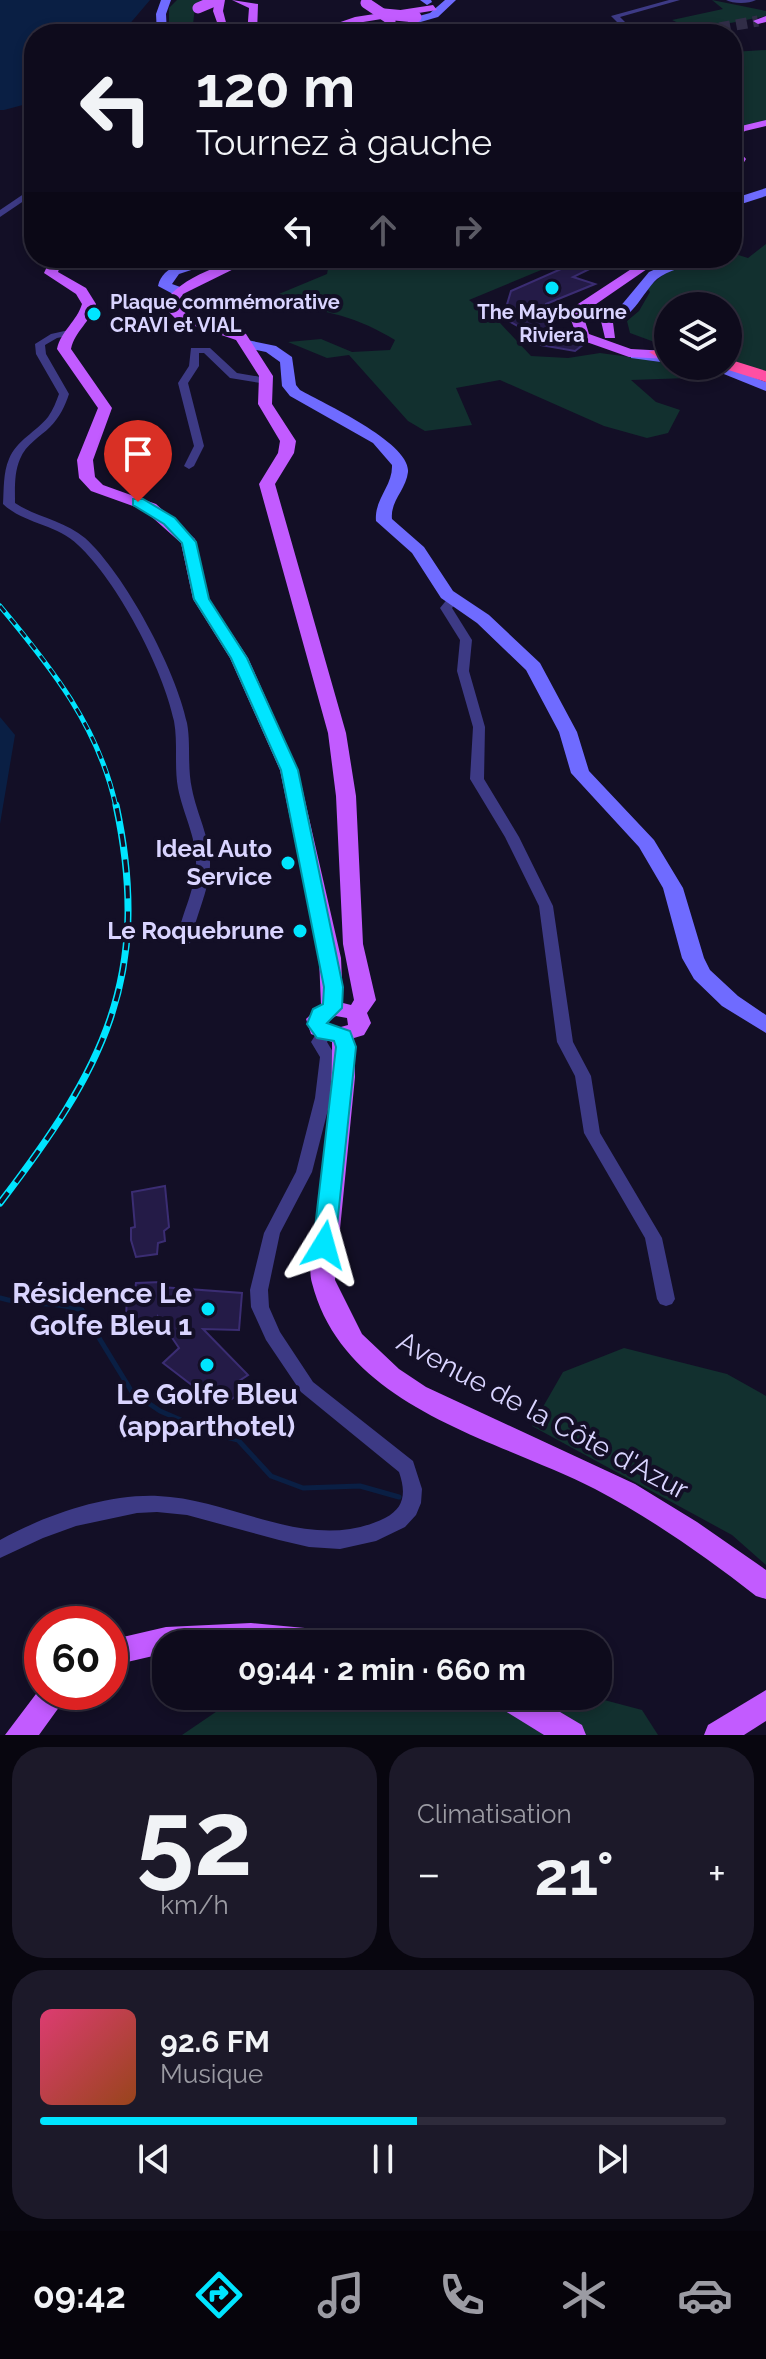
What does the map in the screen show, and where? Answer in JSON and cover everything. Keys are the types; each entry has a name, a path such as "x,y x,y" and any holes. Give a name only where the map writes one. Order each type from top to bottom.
{"highway":[{"path":"742,372 766,377"}],"main road":[{"path":"206,24 198,8 217,0"},
{"path":"217,0 213,10 218,24"},
{"path":"237,0 254,7 253,24"},
{"path":"365,1 392,21 391,24"},
{"path":"342,24 398,7 405,1 424,2"},
{"path":"401,24 416,17 424,2"},
{"path":"355,20 424,2"},
{"path":"384,14 416,17"},
{"path":"742,129 766,123"},
{"path":"53,268 51,273 81,291 89,304 87,313 63,345 66,354 105,408 85,460 87,478 97,488 150,507 184,534 189,542 201,599 239,658 289,770 330,958 332,1008 317,1019 341,1027 365,1000 353,944 346,796 337,733 269,495 270,476 288,447 288,441 265,404 264,374 244,345 185,320 173,307 172,300 178,291 228,268"},
{"path":"642,268 587,306 625,345 654,351"},
{"path":"592,339 599,321"},
{"path":"599,321 580,333 636,355"},
{"name":"Avenue de la Côte d'Azur","path":"341,1027 345,1063 323,1280 334,1308 357,1345 403,1384 649,1506 766,1587"},
{"path":"128,1649 152,1643"},
{"path":"719,1735 766,1704"},
{"path":"20,1735 40,1710"},
{"path":"530,1710 571,1735"}],"street":[{"path":"162,24 166,0"},
{"path":"412,24 412,21 434,15 451,0"},
{"path":"615,16 677,0"},
{"path":"729,0 753,0"},
{"path":"615,16 623,24"},
{"path":"615,16 630,24"},
{"path":"742,200 766,192"},
{"path":"0,214 24,197"},
{"path":"178,291 165,286 167,277 185,268"},
{"path":"599,321 627,305 654,275 669,268"},
{"path":"69,333 54,336 40,344 41,354 64,394 62,403 44,428 23,442 13,456 8,480 9,504 78,539 110,578 158,662 179,717 184,784 203,859 201,892 185,926 184,942"},
{"path":"244,345 287,360 289,386 295,393 378,440 400,464 400,482 384,503 384,521 418,550 453,600 483,619 534,667 568,732 580,773 647,844 673,888 689,935 693,958 702,974 730,1001 766,1026"},
{"path":"189,466 199,446 183,383 194,366 194,350 207,350 238,379 264,374"},
{"path":"636,355 654,354"},
{"path":"742,377 766,387"},
{"path":"453,600 446,608 466,640 463,671 479,727 477,779 512,837 546,906 565,1042 583,1076 592,1133 653,1238 666,1299"},
{"path":"0,1550 88,1515 127,1506 188,1507 290,1535 333,1542 361,1539 384,1530 403,1517 413,1499 414,1485 406,1467 307,1387 272,1335 260,1307 259,1290 272,1233 304,1172 323,1098 328,1057 319,1042 341,1027"}],"green space":[{"path":"177,0 206,0 195,6 193,24 169,24 169,8"},
{"path":"712,0 766,11 766,16 725,24 681,24 672,20 723,9"},
{"path":"766,50 766,121 742,128 742,51"},
{"path":"766,244 766,374 742,366 742,292 654,292 654,342 630,333 627,321 639,311 650,292 647,288 672,268 742,268 742,256 748,258"},
{"path":"328,268 546,268 469,300 500,323 531,356 568,358 600,353 654,360 654,379 631,380 656,402 680,410 668,433 647,438 604,426 500,380 456,388 472,425 425,431 408,421 349,355 327,358 288,342 321,339 352,352 390,350 395,340 367,325 309,309 242,311 217,306 231,295 262,301 327,274"},
{"path":"624,1348 727,1374 766,1396 766,1565 732,1535 532,1426 563,1372"},
{"path":"612,1702 642,1710 658,1735 182,1735 219,1710 612,1710"}],"water":[{"path":"0,0 150,0 130,24 24,24 24,105 0,110"},
{"path":"0,717 15,735 0,824"}],"building":[{"path":"563,268 591,268 573,277 595,284 546,304 550,334 571,335 584,344 575,351 541,345 525,330 503,318 511,291"},
{"path":"165,1186 169,1227 164,1231 165,1241 158,1243 157,1254 136,1257 131,1240 131,1228 135,1227 132,1192"},
{"path":"161,1282 161,1287 242,1293 239,1330 203,1329 248,1375 236,1383 244,1391 230,1400 210,1399 163,1363 179,1348 158,1317 157,1336 142,1324 131,1324 132,1318 126,1318 130,1289 135,1289 136,1283"}],"waterway":[{"path":"0,1298 82,1310 132,1392 160,1411 211,1433 238,1440 271,1476 303,1488 360,1486 399,1497"}],"tunnel":[{"path":"741,24 758,21"}],"railway":[{"path":"0,606 71,699 98,750 116,807"},
{"path":"0,1203 66,1109 91,1064 110,1019 122,972 128,921 126,866 116,805"}],"place":[{"name":"The Maybourne Riviera","path":"552,288"},
{"name":"Plaque commémorative CRAVI et VIAL","path":"94,314"},
{"name":"Ideal Auto Service","path":"288,863"},
{"name":"Le Roquebrune","path":"300,931"},
{"name":"Résidence Le Golfe Bleu 1","path":"208,1309"},
{"name":"Le Golfe Bleu (apparthotel)","path":"207,1365"}],"route":[{"path":"138,502 169,521 189,542 201,599 226,633 239,658 289,770 298,802 334,987 332,1008 320,1014 317,1024 324,1033 343,1036 346,1047 337,1153 324,1245"}]}
